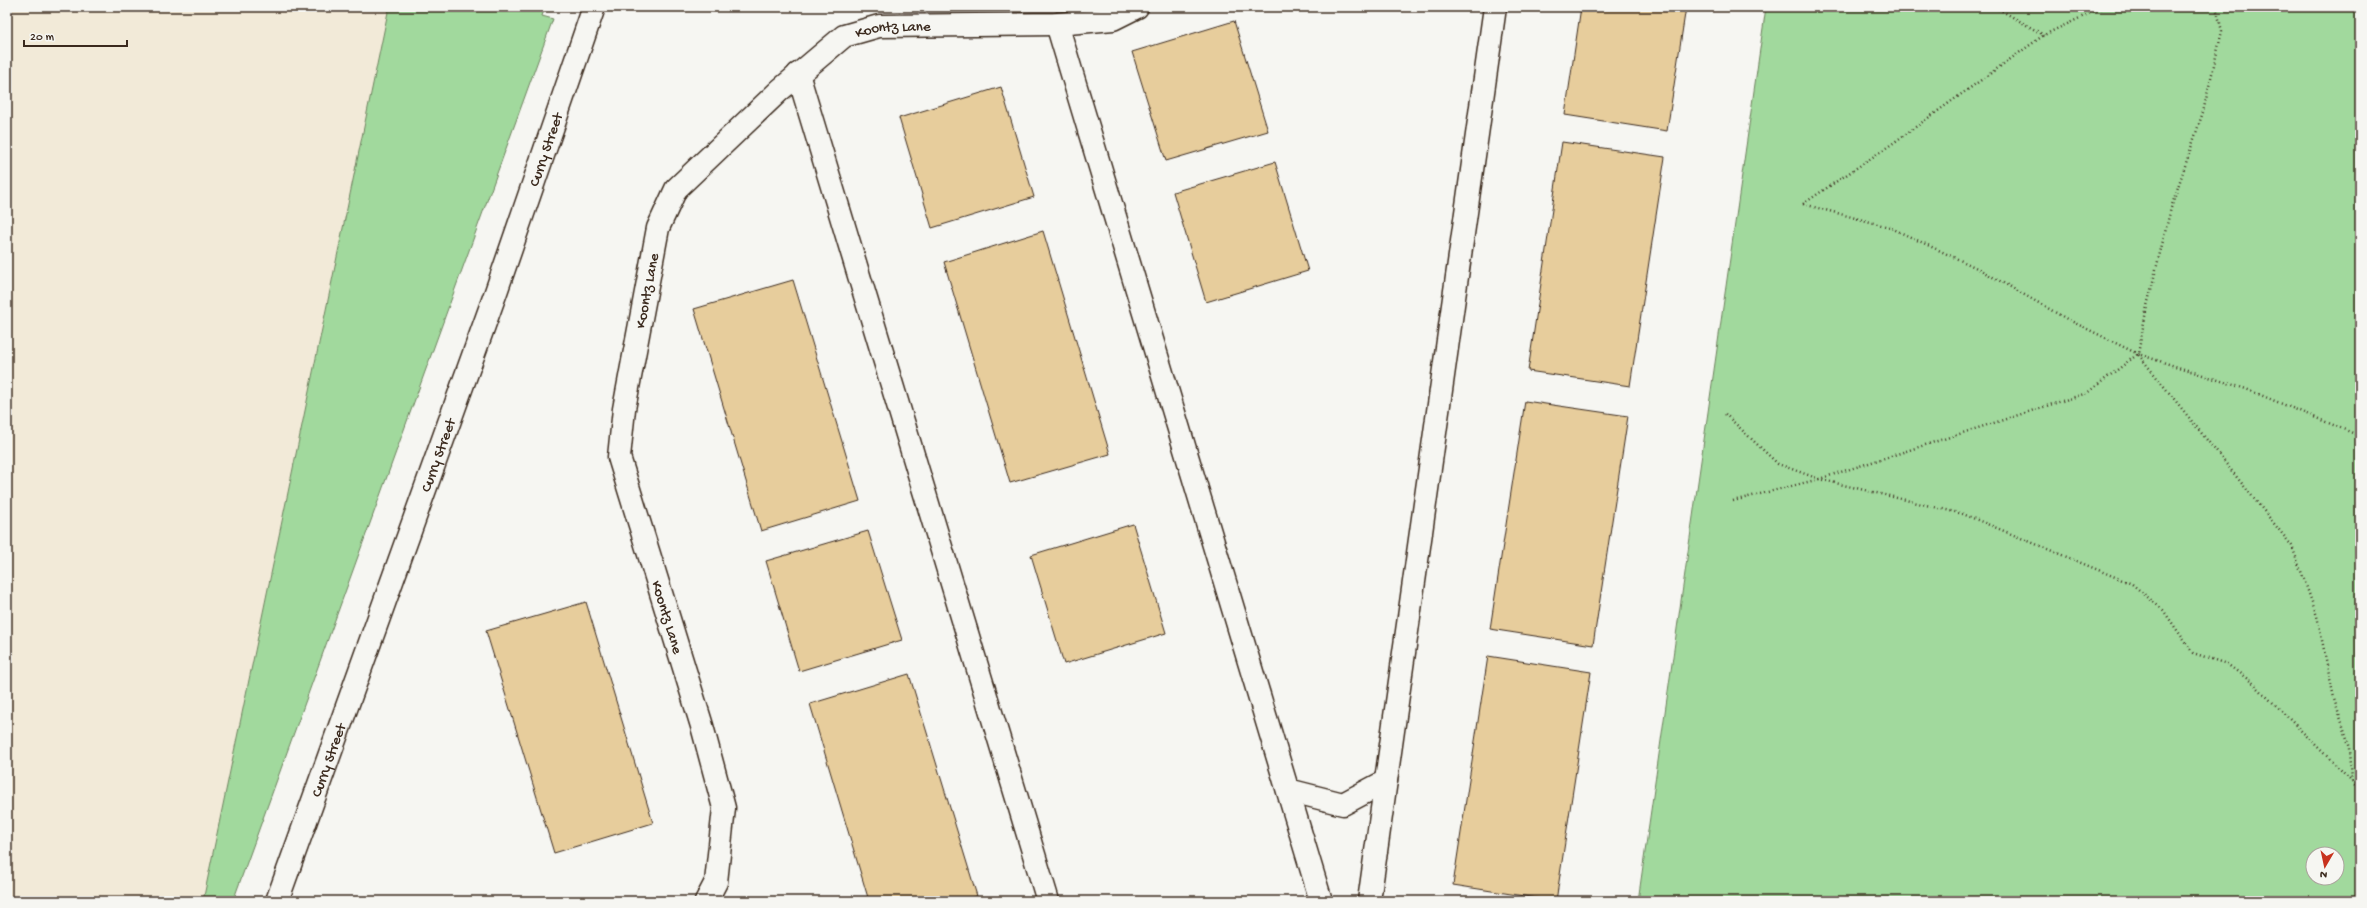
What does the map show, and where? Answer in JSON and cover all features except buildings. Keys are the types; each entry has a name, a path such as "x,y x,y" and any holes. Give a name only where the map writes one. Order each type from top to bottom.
{"street":[{"name":"Curry Street","path":"277,901 496,292 594,7"},
{"name":"Koontz Lane","path":"706,901 716,882 724,808 702,726 619,457 624,409 658,228 676,190 798,74 844,36 879,26 1057,24 1113,19 1137,7"},
{"path":"1369,901 1495,7"},
{"path":"1057,24 1321,901"},
{"path":"798,74 1048,901"},
{"path":"1288,790 1343,804 1386,781"}],"path":[{"path":"1995,7 2044,35"},
{"path":"2103,7 2044,35 1919,125 1803,204 1889,227 1977,268 2067,318 2138,354 2246,389 2360,436"},
{"path":"1733,501 1820,479 2087,393 2138,354 2147,306 2171,208 2203,112 2222,31 2216,7"},
{"path":"2138,354 2292,546 2317,616 2334,698 2350,748 2352,781"},
{"path":"1725,414 1778,464 1820,479 1962,514 2132,584 2163,610 2193,653 2227,664 2253,683 2352,781 2360,792"}],"shaded area":[{"path":"7,7 389,7 203,901 7,901"}],"green space":[{"path":"389,7 545,7 542,16 553,19 233,901 203,901"},
{"path":"1766,7 2360,7 2360,901 1638,901"}]}
